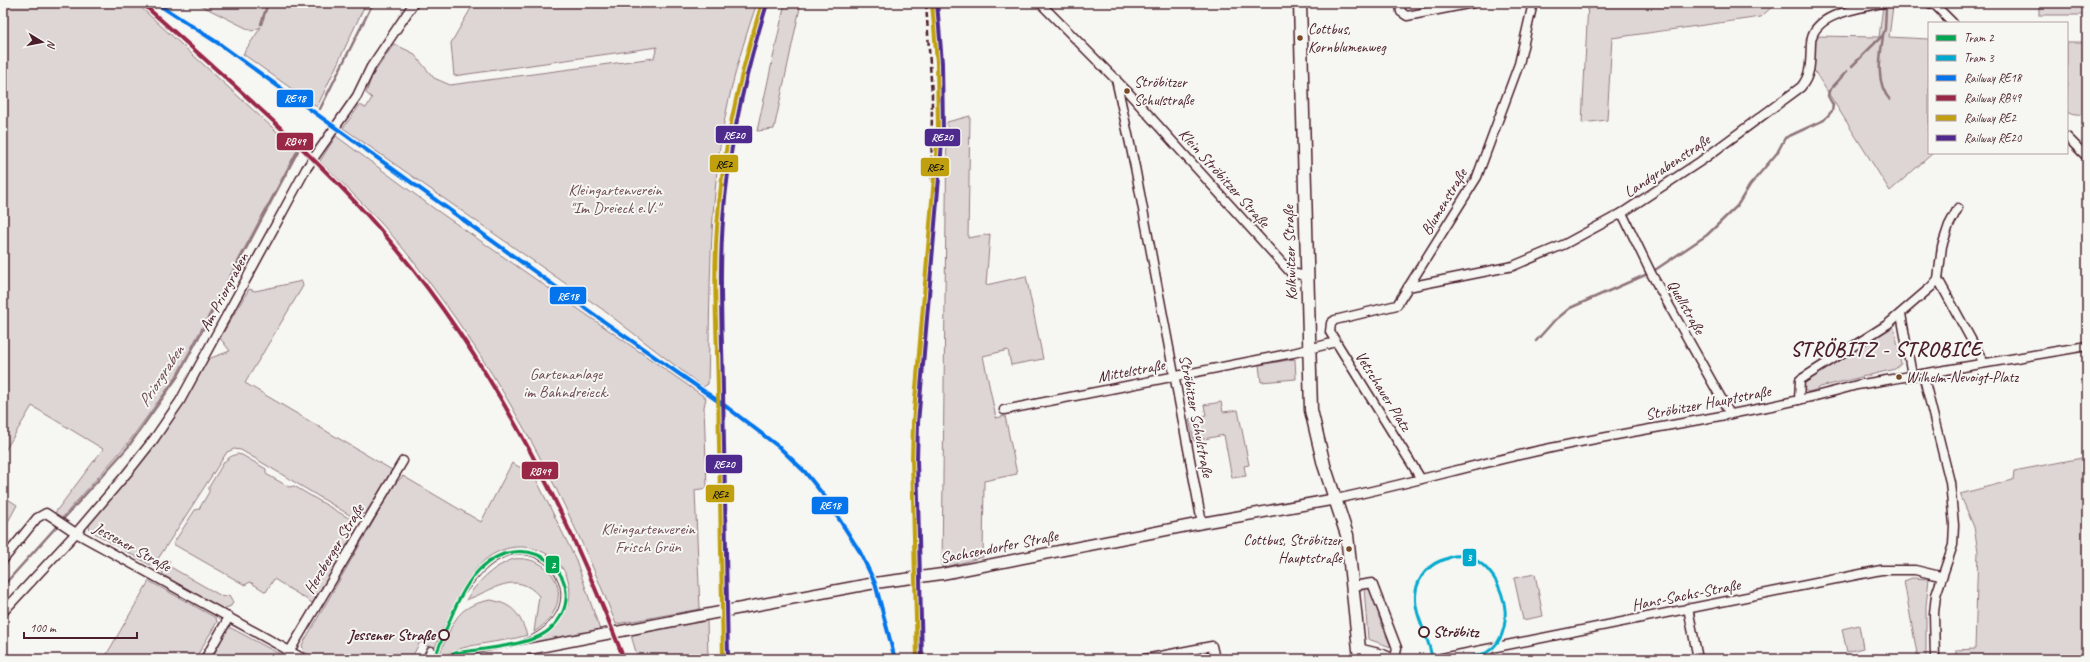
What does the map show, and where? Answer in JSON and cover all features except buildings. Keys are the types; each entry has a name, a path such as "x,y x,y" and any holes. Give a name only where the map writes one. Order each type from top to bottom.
{"main road":[{"name":"Kolkwitzer Straße","path":"1300,3 1311,410 1316,435 1347,535 1359,653"}],"street":[{"name":"Am Priorgraben","path":"3,612 76,533 132,467 180,401 306,169 357,96 371,67 414,3"},
{"name":"Klein Ströbitzer Straße","path":"1040,3 1116,79 1291,273 1307,276"},
{"path":"1400,3 1401,12 1407,16 1473,3"},
{"name":"Blumenstraße","path":"1336,342 1330,332 1331,323 1335,320 1397,305 1477,177 1519,64 1533,3"},
{"name":"Landgrabenstraße","path":"1408,287 1513,266 1565,244 1622,213 1701,162 1801,87 1809,73 1812,36 1822,22 1842,12 1884,3"},
{"path":"1933,4 1952,22"},
{"name":"Ströbitzer Schulstraße","path":"1116,79 1175,377 1202,523"},
{"path":"2068,138 2087,157"},
{"path":"1958,208 1949,225 1942,246 1938,279 1984,363"},
{"name":"Quellstraße","path":"1622,213 1651,273 1730,414"},
{"path":"1799,400 1800,380 1844,353 1901,314 1938,279"},
{"path":"1901,314 1912,375"},
{"name":"Vetschauer Platz","path":"1309,349 1336,342 1421,479"},
{"name":"Ströbitzer Hauptstraße","path":"1336,499 1551,448 1799,400 1857,385 2087,346"},
{"name":"Mittelstraße","path":"1004,410 1309,349"},
{"path":"1923,374 1950,482 1953,507 1953,545 1940,576 1934,612 1934,659"},
{"name":"Herzberger Straße","path":"290,651 403,462"},
{"name":"Sachsendorfer Straße","path":"478,659 875,583 942,574 1202,523 1336,499"},
{"name":"Jessener Straße","path":"3,560 37,518 46,513 76,533 304,659"},
{"name":"Hans-Sachs-Straße","path":"1437,659 1880,570 1915,570 1940,576"},
{"path":"1352,586 1372,583 1397,648 1395,659 1359,653"},
{"path":"1688,608 1698,659"},
{"path":"205,659 229,617"},
{"path":"1145,659 1212,646 1215,659"},
{"path":"285,659 290,651"},
{"path":"427,659 431,651"}],"green space":[{"path":"3,3 136,3 297,150 175,378 128,443 62,518 54,514 103,449 32,406 3,454"},
{"path":"196,3 366,3 317,107 243,54 261,27 252,31"},
{"name":"Kleingartenverein \"Im Dreieck e.V.\"","path":"474,3 757,3 743,46 731,91 718,158 712,232 708,384 703,387 602,309 343,128 360,105 366,108 372,98 366,93 372,76 394,44 413,53 434,78 450,85 654,58 657,47 454,76 451,43"},
{"path":"785,3 801,3 774,129 757,131"},
{"path":"1588,3 1776,3 1761,17 1612,38 1607,120 1582,123"},
{"path":"2039,3 2087,3 2087,15 2039,15"},
{"path":"1883,6 1893,6 1889,37 1928,39 1928,154 1932,154 1890,191 1812,67 1814,36 1879,37"},
{"path":"2068,42 2087,42 2087,115 2068,113"},
{"path":"970,116 968,238 990,234 986,285 1026,276 1043,359 1011,365 1008,350 983,356 996,418 1005,416 1017,474 984,481 983,557 942,568 947,122"},
{"path":"336,136 432,207 706,398 704,407 707,488 695,490 700,609 616,624 583,544 545,467 525,429 480,355 420,269 365,206 320,161"},
{"path":"302,281 303,286 245,383 392,470 366,513 353,517 241,450 234,449 227,452 154,565 150,565 91,531 89,527 90,522 141,463 173,419 208,359 230,351 220,338 249,289 255,291"},
{"path":"1892,326 1895,330 1901,364 1895,369 1820,387 1808,392 1803,389 1803,383 1807,379 1848,355"},
{"path":"1295,359 1296,379 1261,382 1259,365"},
{"path":"1221,402 1223,412 1238,410 1249,465 1244,466 1246,476 1232,478 1224,435 1194,441 1189,419 1206,415 1204,405"},
{"path":"237,454 242,455 266,469 266,474 289,487 294,486 352,520 355,533 314,604 274,579 266,592 250,582 245,585 173,544 195,510 199,509 209,492 209,487 224,462"},
{"path":"2087,457 2087,659 1957,659 1956,650 1975,649 1978,551 1974,527 1960,494 2013,480 2014,471"},
{"path":"512,463 534,475 576,560 600,630 538,643 536,640 551,631 558,625 563,617 570,597 568,579 559,564 546,554 529,548 511,548 493,554 476,569 458,596 435,647 431,648 420,642 411,659 319,659 304,652 302,645 395,484 403,476 481,522"},
{"path":"3,496 17,505 3,531"},
{"path":"513,559 525,559 544,567 552,574 556,583 558,593 557,604 552,615 534,632 539,596 530,588 522,584 504,584 466,600 480,581 498,567"},
{"path":"163,561 170,561 167,565 223,597 229,595 233,602 231,606 223,609 163,575 161,565"},
{"path":"1535,574 1543,616 1523,620 1514,578"},
{"path":"1912,578 1929,579 1926,606 1926,659 1918,659 1904,581"},
{"path":"149,581 216,618 217,622 195,659 104,659"},
{"path":"1364,588 1372,590 1380,612 1378,615 1384,629 1388,631 1386,635 1391,647 1368,639"},
{"path":"491,600 505,604 515,611 527,635 518,638 469,646 448,654 441,659 438,657 451,627 461,612 478,603"},
{"path":"707,620 708,659 638,659 631,635"},
{"path":"1859,625 1863,648 1847,652 1842,629"},
{"path":"227,628 231,628 289,659 212,659"}],"waterway":[{"path":"261,24 268,3"},
{"name":"Priorgraben","path":"320,109 373,3"},
{"path":"1852,66 1883,35 1885,29 1886,7"},
{"path":"1883,36 1880,61 1880,78 1885,93 1890,100"},
{"path":"1536,341 1553,322 1570,308 1652,272 1707,235 1737,206 1750,185 1777,153 1785,138 1824,120 1832,111 1833,105 1828,96 1829,91 1847,71"},
{"name":"Priorgraben","path":"3,586 128,447 178,376 298,151"}],"tram line":[{"name":"2","path":"434,659 459,600 479,570 499,556 519,551 537,555 552,564 562,578 566,595 562,613 549,630 530,640 504,646 455,653 446,659"},
{"path":"464,595 485,570 501,559 515,555 529,556 541,561 551,569 558,580 561,593 559,606 552,619 545,626 533,635 519,641"},
{"name":"3","path":"1432,659 1431,650 1419,617 1415,600 1417,586 1421,577 1431,566 1454,556 1470,558 1483,565 1494,578 1502,594 1505,611 1504,627 1498,642 1486,653 1462,659"}],"railway":[{"path":"926,3 932,95 931,228"}],"rail line":[{"name":"RB49","path":"142,3 262,111 321,167 377,226 417,274 454,325 488,377 519,431 575,543 624,659"},
{"name":"RE18","path":"156,3 221,45 599,318 728,408 779,447 805,472 825,497 860,552 875,583 895,659"},
{"name":"RE2","path":"723,659 715,288 717,227 719,199 727,142 746,58 762,3"},
{"name":"RE2","path":"917,659 912,459 913,423 938,131 937,63 932,3"},
{"name":"RE20","path":"922,659 917,459 918,423 943,131 942,63 937,3"},
{"name":"RE20","path":"728,659 721,294 723,222 728,173 736,124 753,52 767,4"}],"place":[{"name":"Cottbus, Kornblumenweg","path":"1300,38"},
{"name":"Ströbitzer Schulstraße","path":"1127,91"},
{"name":"Wilhelm-Nevoigt-Platz","path":"1899,377"},
{"name":"Cottbus, Ströbitzer Hauptstraße","path":"1349,549"},
{"name":"Ströbitz","path":"1424,632"},
{"name":"Jessener Straße","path":"444,635"}],"district":[{"name":"STRÖBITZ - STROBICE","path":"1886,349"}],"park label":[{"name":"Gartenanlage im Bahndreieck.","path":"566,383"},
{"name":"Kleingartenverein Frisch Grün","path":"648,538"}]}
